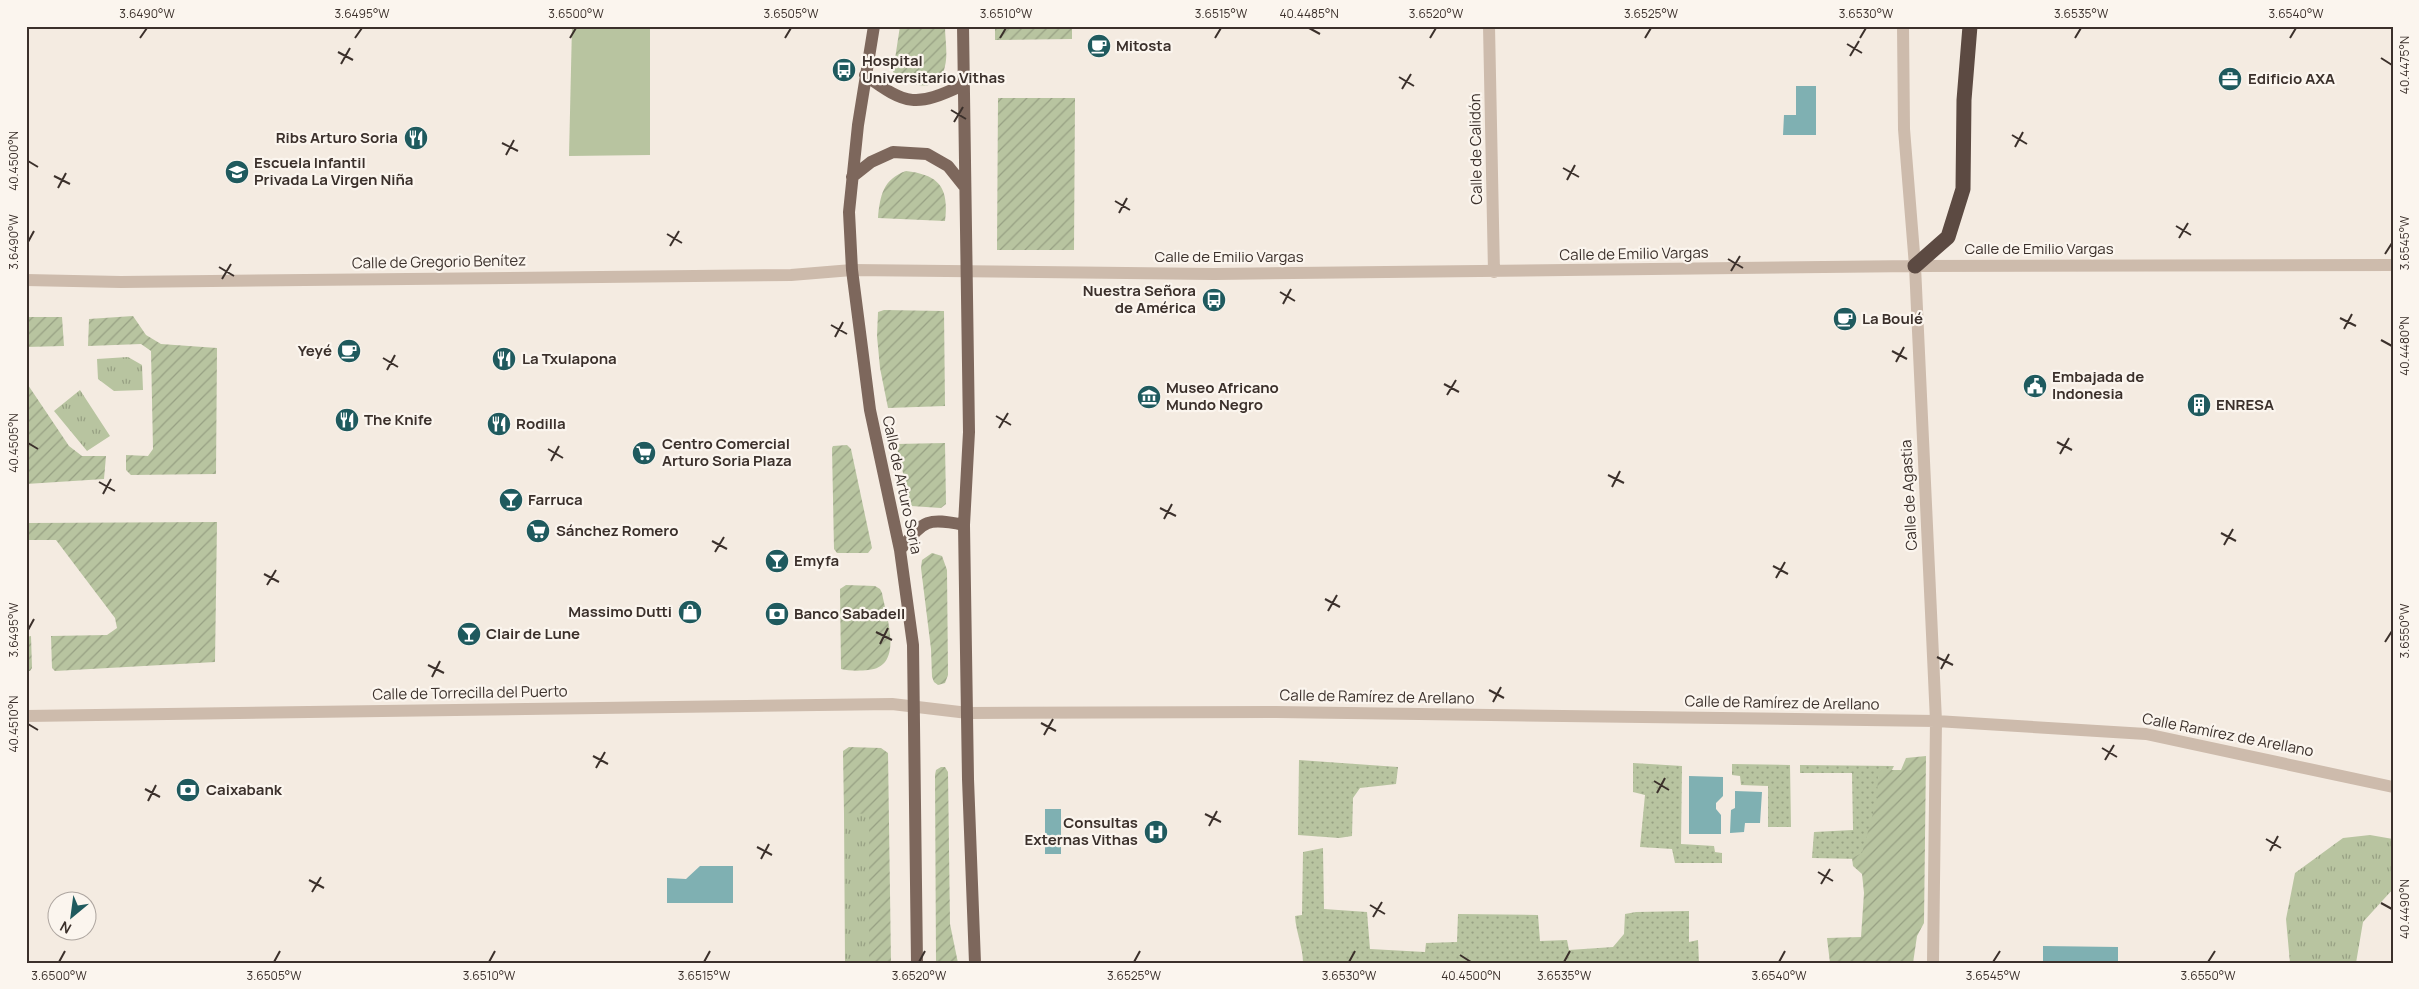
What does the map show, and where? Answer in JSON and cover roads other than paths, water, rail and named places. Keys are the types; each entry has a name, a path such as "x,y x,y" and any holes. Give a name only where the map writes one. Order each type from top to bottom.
{"highway":[{"path":"1915,266 1948,237 1963,189 1964,100 1970,26"}],"main road":[{"name":"Calle de Arturo Soria","path":"874,26 865,75 849,212 852,270 870,410 900,550 914,655 917,963"},
{"path":"963,26 969,432 964,525 975,963"},
{"path":"865,75 888,91 911,102 933,99 963,85"},
{"path":"852,177 871,162 893,152 927,154 948,166 964,186"},
{"path":"900,550 921,525 934,521 964,525"}],"street":[{"name":"Calle de Calidón","path":"1489,26 1494,272"},
{"name":"Calle de Agastia","path":"1903,26 1904,129 1915,266 1936,721 1933,963"},
{"name":"Calle de Emilio Vargas","path":"966,271 1204,274 1915,266 2393,265"},
{"path":"852,270 966,271"},
{"name":"Calle de Gregorio Benítez","path":"26,280 121,282 791,275 852,270"},
{"name":"Calle de Torrecilla del Puerto","path":"26,716 817,704 892,704 914,707"},
{"path":"914,707 968,713"},
{"name":"Calle de Ramírez de Arellano","path":"968,713 1276,712 1936,721"},
{"name":"Calle Ramírez de Arellano","path":"1936,721 2146,734 2393,787"}],"water":[{"path":"1796,86 1816,86 1816,135 1783,135 1784,115 1796,115"},
{"path":"1689,776 1723,777 1723,796 1716,803 1716,809 1721,815 1721,834 1689,834"},
{"path":"1735,791 1762,792 1760,823 1745,823 1744,832 1730,833 1731,810 1735,808"},
{"path":"1045,809 1061,809 1061,854 1045,854"},
{"path":"700,866 733,866 733,903 667,903 667,878 686,879"},
{"path":"2043,946 2118,947 2118,963 2043,963"}],"place":[{"name":"Mitosta","path":"1099,46"},
{"name":"Hospital Universitario Vithas","path":"844,70"},
{"name":"Edificio AXA","path":"2230,79"},
{"name":"Ribs Arturo Soria","path":"416,138"},
{"name":"Escuela Infantil Privada La Virgen Niña","path":"237,172"},
{"name":"Nuestra Señora de América","path":"1214,300"},
{"name":"La Boulé","path":"1845,319"},
{"name":"Yeyé","path":"349,351"},
{"name":"La Txulapona","path":"504,359"},
{"name":"Embajada de Indonesia","path":"2035,386"},
{"name":"Museo Africano Mundo Negro","path":"1149,397"},
{"name":"ENRESA","path":"2199,405"},
{"name":"The Knife","path":"347,420"},
{"name":"Rodilla","path":"499,424"},
{"name":"Centro Comercial Arturo Soria Plaza","path":"644,453"},
{"name":"Farruca","path":"511,500"},
{"name":"Sánchez Romero","path":"538,531"},
{"name":"Emyfa","path":"777,561"},
{"name":"Massimo Dutti","path":"690,612"},
{"name":"Banco Sabadell","path":"777,614"},
{"name":"Clair de Lune","path":"469,634"},
{"name":"Caixabank","path":"188,790"},
{"name":"Consultas Externas Vithas","path":"1156,832"}]}
